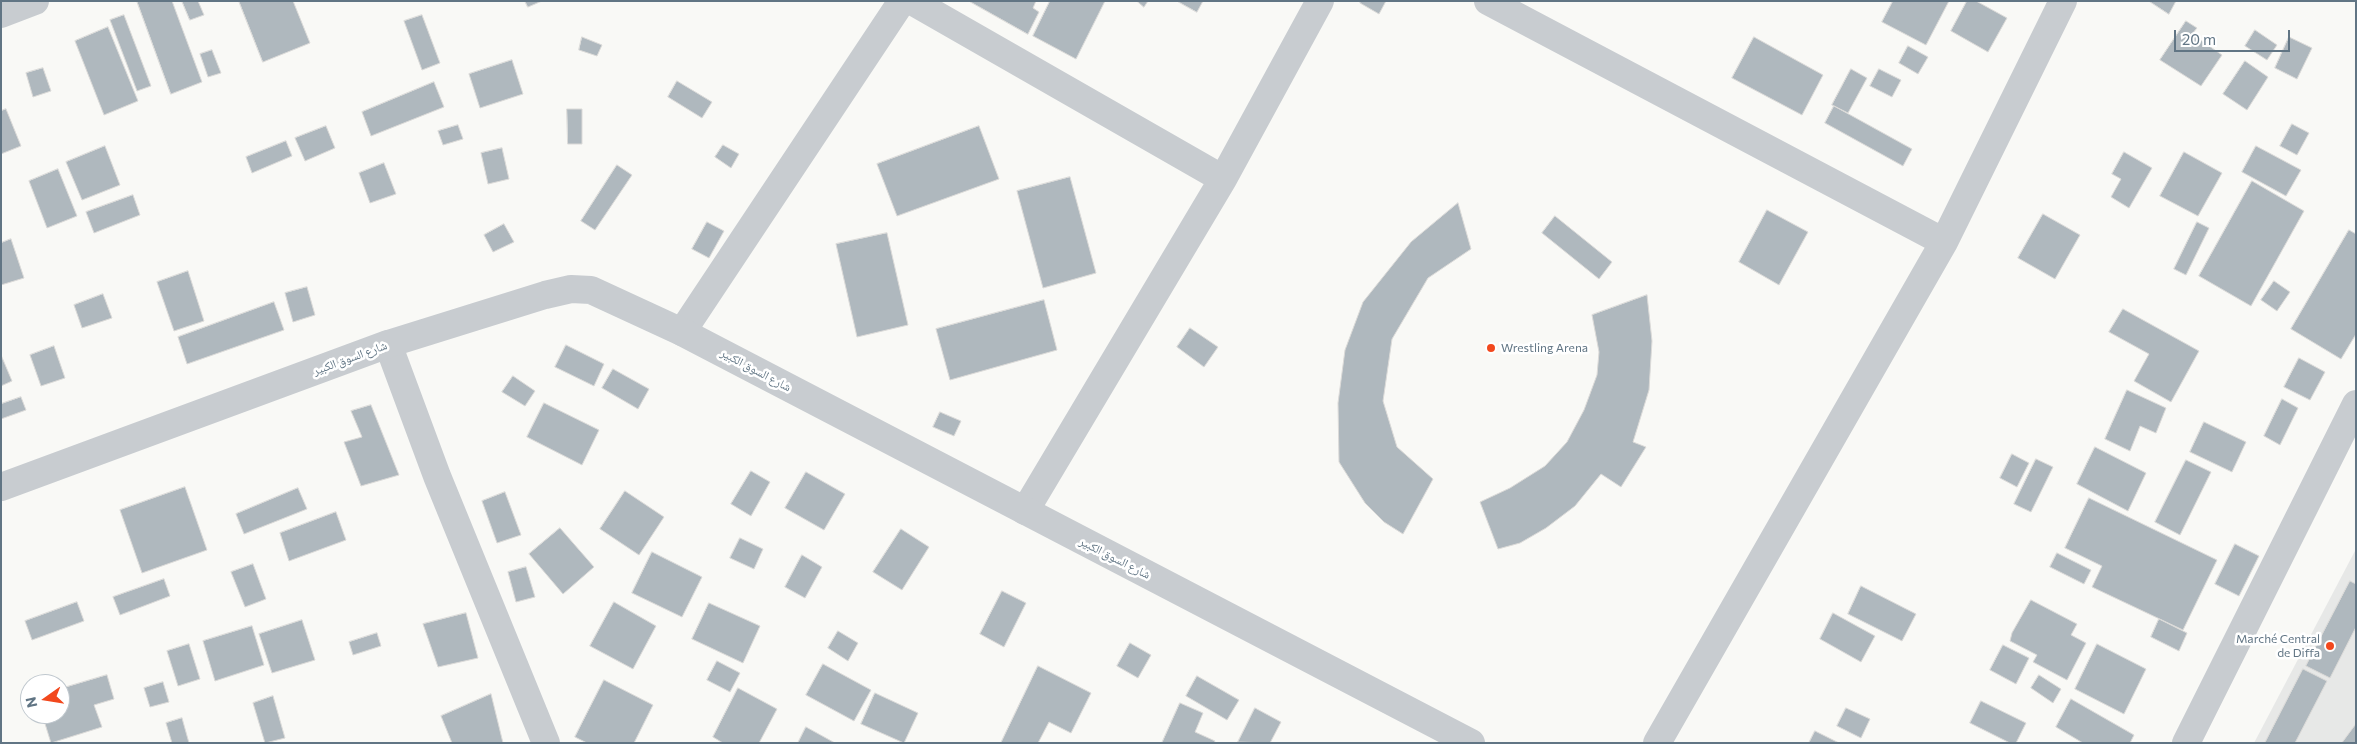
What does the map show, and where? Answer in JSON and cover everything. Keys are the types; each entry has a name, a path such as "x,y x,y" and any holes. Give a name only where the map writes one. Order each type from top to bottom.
{"street":[{"path":"1,14 35,1"},
{"path":"682,332 902,1"},
{"path":"912,1 1223,179"},
{"path":"1025,511 1223,179 1320,1"},
{"path":"1488,1 1944,242"},
{"path":"1657,743 1944,242 2063,1"},
{"name":"شارع السوق الكبير","path":"1,487 388,344 571,289 591,290 682,332 1471,743"},
{"path":"388,344 437,476 546,743"},
{"path":"2186,743 2356,404"}],"shaded area":[{"name":"Marché Central de Diffa","path":"2356,549 2356,743 2254,743"}],"building":[{"path":"137,1 172,1 202,82 171,94"},
{"path":"182,1 198,1 204,15 190,20"},
{"path":"239,1 293,1 310,43 263,62"},
{"path":"525,1 542,1 528,7"},
{"path":"969,1 1036,1 1033,8 1039,12 1028,34"},
{"path":"1050,1 1105,1 1076,59 1033,36"},
{"path":"1137,1 1148,1 1144,7"},
{"path":"1177,1 1203,1 1197,12"},
{"path":"1361,1 1386,1 1379,14 1360,3"},
{"path":"1893,1 1949,1 1926,45 1882,22"},
{"path":"1967,1 1976,1 2007,18 1988,52 1951,31"},
{"path":"2149,1 2176,1 2169,14"},
{"path":"124,15 151,86 137,91 110,20"},
{"path":"422,15 440,63 422,70 404,21"},
{"path":"2186,21 2197,28 2192,34 2222,55 2201,86 2160,60"},
{"path":"108,27 138,101 104,115 75,41"},
{"path":"2255,30 2277,45 2267,60 2245,46"},
{"path":"582,37 602,45 597,56 579,50"},
{"path":"1754,37 1823,75 1802,115 1732,78"},
{"path":"2289,37 2312,48 2297,79 2275,68"},
{"path":"1908,46 1928,57 1918,74 1899,63"},
{"path":"212,50 221,73 208,77 200,54"},
{"path":"512,60 523,94 480,108 469,74"},
{"path":"2245,61 2268,77 2247,110 2223,94"},
{"path":"43,68 51,91 33,97 26,73"},
{"path":"1851,69 1867,78 1848,113 1832,105"},
{"path":"1879,69 1901,80 1892,97 1870,86"},
{"path":"677,81 712,102 702,118 668,97"},
{"path":"434,82 444,107 371,136 362,112"},
{"path":"1834,106 1912,149 1903,166 1825,123"},
{"path":"6,109 21,146 1,154 1,111"},
{"path":"567,109 582,109 582,144 568,144"},
{"path":"2292,124 2309,133 2297,155 2280,146"},
{"path":"458,125 463,139 443,145 438,131"},
{"path":"326,126 335,148 305,161 295,138"},
{"path":"979,126 999,179 897,216 877,164"},
{"path":"286,141 292,156 252,173 246,157"},
{"path":"723,145 739,154 731,168 715,157"},
{"path":"105,146 120,185 82,200 66,162"},
{"path":"2256,146 2301,170 2286,196 2242,172"},
{"path":"502,148 509,179 488,184 481,153"},
{"path":"2124,152 2152,168 2129,208 2111,197 2121,179 2112,174"},
{"path":"2184,152 2222,173 2198,216 2160,196"},
{"path":"384,163 396,194 370,203 359,173"},
{"path":"617,165 632,175 595,230 581,221"},
{"path":"58,169 77,216 47,228 29,181"},
{"path":"1070,177 1096,273 1043,288 1017,191"},
{"path":"2252,181 2304,211 2251,306 2199,276"},
{"path":"133,195 140,215 94,233 86,212"},
{"path":"1458,203 1471,249 1428,278 1392,339 1383,401 1397,447 1433,479 1403,534 1384,522 1365,503 1339,462 1338,403 1345,350 1363,302 1411,242"},
{"path":"1767,210 1808,232 1779,285 1739,262"},
{"path":"2043,214 2080,235 2055,279 2018,258"},
{"path":"1555,216 1612,262 1599,279 1542,233"},
{"path":"707,222 724,231 709,258 692,249"},
{"path":"2197,222 2209,228 2186,275 2174,269"},
{"path":"504,224 514,242 493,252 484,235"},
{"path":"2349,230 2356,234 2356,334 2341,359 2291,329"},
{"path":"887,233 908,325 857,337 836,244"},
{"path":"11,239 24,278 1,285 1,243"},
{"path":"188,271 204,321 174,331 157,282"},
{"path":"2274,281 2290,292 2277,311 2261,300"},
{"path":"307,287 315,315 293,322 285,293"},
{"path":"103,294 112,318 82,328 74,305"},
{"path":"1647,295 1652,341 1649,390 1633,442 1646,447 1621,487 1601,474 1575,506 1546,528 1520,543 1498,549 1480,502 1510,488 1545,466 1567,442 1584,410 1597,375 1599,352 1592,315"},
{"path":"1044,300 1057,350 950,380 936,329"},
{"path":"274,302 284,330 187,364 178,337"},
{"path":"2123,309 2199,351 2171,402 2134,381 2149,354 2109,332"},
{"path":"1190,328 1218,347 1204,367 1177,347"},
{"path":"566,345 604,364 594,386 555,367"},
{"path":"54,346 65,378 41,386 30,355"},
{"path":"1,355 12,381 1,386"},
{"path":"2299,358 2325,372 2310,400 2284,387"},
{"path":"613,369 649,389 638,409 602,388"},
{"path":"513,376 535,391 525,406 502,392"},
{"path":"2127,390 2166,408 2156,433 2140,426 2130,451 2105,439"},
{"path":"21,397 26,410 1,419 1,404"},
{"path":"2282,399 2298,408 2280,445 2264,436"},
{"path":"544,403 599,430 582,465 527,437"},
{"path":"371,405 399,475 361,486 344,442 362,437 351,411"},
{"path":"940,412 961,421 954,436 933,427"},
{"path":"2204,422 2246,442 2232,472 2190,452"},
{"path":"2095,447 2146,473 2128,511 2077,484"},
{"path":"2012,454 2029,463 2017,487 2000,478"},
{"path":"2036,459 2053,467 2031,512 2014,504"},
{"path":"2186,460 2211,472 2180,535 2155,522"},
{"path":"751,471 770,482 751,516 731,504"},
{"path":"806,472 845,494 824,530 785,508"},
{"path":"185,487 207,550 142,573 120,510"},
{"path":"298,488 307,509 244,534 236,514"},
{"path":"625,491 664,517 639,555 600,529"},
{"path":"505,492 521,535 497,543 482,501"},
{"path":"2089,498 2217,560 2183,630 2092,587 2102,566 2065,548"},
{"path":"336,512 346,540 289,561 280,533"},
{"path":"560,528 594,567 563,594 529,554"},
{"path":"901,529 929,547 902,590 873,572"},
{"path":"740,538 763,549 754,569 730,558"},
{"path":"2235,544 2259,556 2239,596 2215,584"},
{"path":"652,552 702,577 682,617 632,593"},
{"path":"2057,553 2091,570 2084,584 2050,567"},
{"path":"802,555 822,567 805,598 785,587"},
{"path":"253,564 266,599 245,607 231,572"},
{"path":"526,567 535,597 516,602 508,572"},
{"path":"164,579 170,596 120,615 113,597"},
{"path":"2350,581 2356,584 2356,627 2330,678 2306,666"},
{"path":"1861,586 1916,614 1902,641 1848,614"},
{"path":"1002,591 1026,603 1004,647 980,634"},
{"path":"2031,600 2077,624 2071,635 2086,643 2067,680 2033,662 2037,655 2010,641 2012,633"},
{"path":"77,602 84,621 32,640 25,621"},
{"path":"614,602 656,626 633,669 590,646"},
{"path":"709,603 760,626 743,663 692,639"},
{"path":"466,613 478,658 438,667 423,624"},
{"path":"1833,613 1875,636 1861,662 1820,639"},
{"path":"2159,619 2187,633 2179,651 2151,637"},
{"path":"302,620 315,660 272,673 259,634"},
{"path":"252,626 264,665 215,681 203,641"},
{"path":"838,631 858,643 848,661 828,648"},
{"path":"377,633 381,646 353,655 349,642"},
{"path":"1130,643 1151,655 1138,678 1117,666"},
{"path":"189,644 200,679 178,686 167,651"},
{"path":"2097,644 2146,669 2124,714 2075,689"},
{"path":"2003,645 2029,658 2016,684 1990,670"},
{"path":"717,661 740,673 730,692 707,680"},
{"path":"823,664 871,690 854,721 806,695"},
{"path":"1038,666 1091,693 1071,733 1049,722 1038,743 1001,743"},
{"path":"2303,669 2327,681 2295,743 2265,743"},
{"path":"107,675 114,699 94,705 102,727 51,743 45,724 70,724 70,686"},
{"path":"2039,675 2061,689 2053,703 2031,688"},
{"path":"1197,676 1239,700 1227,720 1186,696"},
{"path":"604,680 653,705 634,743 587,743 575,737"},
{"path":"163,682 169,702 150,707 144,688"},
{"path":"738,688 777,709 759,743 723,743 713,737"},
{"path":"875,693 918,713 904,743 861,724"},
{"path":"491,694 503,743 452,743 441,716"},
{"path":"273,696 285,738 265,743 253,703"},
{"path":"2071,699 2134,735 2130,743 2083,743 2056,727"},
{"path":"1981,701 2026,723 2016,743 2010,743 1970,723"},
{"path":"1180,703 1203,713 1195,732 1215,741 1214,743 1162,743"},
{"path":"1255,708 1281,722 1270,743 1238,742"},
{"path":"1846,708 1870,719 1861,738 1837,726"},
{"path":"182,718 189,743 172,743 166,723"},
{"path":"2356,724 2356,743 2342,743"},
{"path":"806,727 835,743 798,743"},
{"path":"1815,731 1839,743 1809,743"}],"place":[{"name":"Wrestling Arena","path":"1491,348"},
{"name":"Marché Central de Diffa","path":"2330,646"}]}
